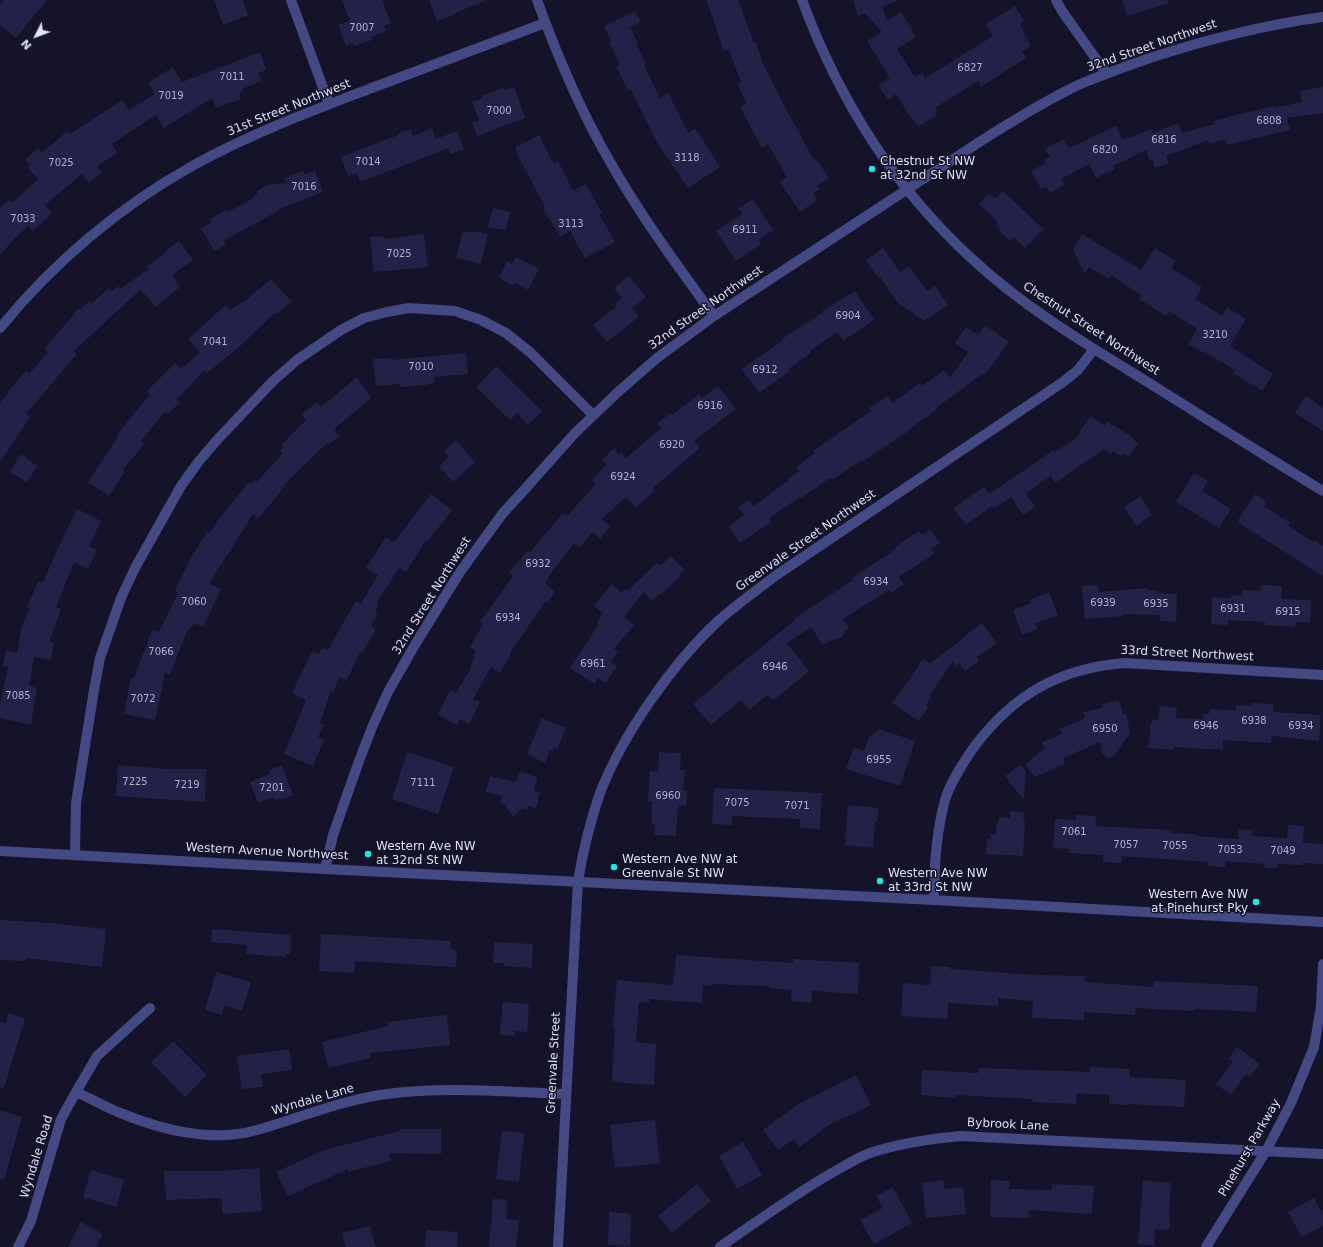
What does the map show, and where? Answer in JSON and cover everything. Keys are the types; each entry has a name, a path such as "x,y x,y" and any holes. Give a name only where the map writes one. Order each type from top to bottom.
{"street":[{"path":"291,0 329,104"},
{"path":"537,0 545,23 573,88 610,162 649,225 714,316"},
{"name":"Chestnut Street Northwest","path":"802,0 815,35 846,97 876,147 891,170 932,219 955,243 1004,287 1047,319 1323,491"},
{"path":"1056,0 1062,11 1106,73"},
{"name":"32nd Street Northwest","path":"325,869 342,806 373,725 388,692 416,643 460,572 503,513 575,433 657,358 714,316 1022,115 1077,86 1106,73 1187,46 1229,34 1268,25 1323,17"},
{"name":"31st Street Northwest","path":"0,328 49,276 86,241 129,207 193,166 233,144 265,129 545,23"},
{"path":"75,854 76,803 92,698 100,658 121,598 135,568 158,526 181,486 195,467 235,419 297,360 341,330 364,318 409,308 455,311 481,320 506,333 531,353 593,415"},
{"name":"Greenvale Street Northwest","path":"578,881 594,811 610,770 625,742 650,703 677,666 698,641 719,621 778,574 1063,382 1078,370 1094,349"},
{"name":"33rd Street Northwest","path":"934,900 934,869 940,820 946,798 955,778 967,757 998,718 1035,690 1055,680 1096,666 1126,663 1323,675"},
{"name":"Western Avenue Northwest","path":"0,851 1323,922"},
{"name":"Greenvale Street","path":"558,1247 565,1094 578,881"},
{"name":"Pinehurst Parkway","path":"1206,1247 1266,1151 1291,1103 1314,1047 1321,1006 1323,964"},
{"name":"Wyndale Road","path":"18,1247 31,1221 61,1119 97,1056 150,1008"},
{"name":"Wyndale Lane","path":"76,1092 122,1114 149,1123 175,1130 205,1134 228,1134 251,1131 334,1106 386,1094 450,1090 565,1094"},
{"name":"Bybrook Lane","path":"720,1247 815,1183 847,1164 869,1153 896,1145 929,1139 960,1136 1323,1154"}],"building":[{"path":"4,0 47,0 16,38 0,25 0,5"},
{"path":"214,0 243,0 248,15 223,25"},
{"path":"342,0 382,0 391,23 384,26 386,31 371,37 372,40 354,46 353,43 346,46 338,25 350,21"},
{"path":"429,0 485,0 485,1 437,21"},
{"path":"706,0 738,0 754,43 756,42 762,61 787,111 814,160 816,159 829,178 817,186 820,189 813,193 817,200 800,212 780,182 787,177 768,144 762,148 740,107 747,103 737,84 741,82 729,50 724,51"},
{"path":"853,0 897,1 882,7 887,21 901,12 916,37 897,49 915,77 922,73 925,78 993,36 986,24 1015,6 1024,21 1020,24 1031,46 1022,52 1026,58 981,87 978,81 936,107 936,116 918,127 896,94 888,100 878,85 890,78 867,41 882,32 865,13 858,16"},
{"path":"1122,0 1168,0 1169,3 1127,16"},
{"path":"635,11 641,22 630,28 638,43 636,44 646,64 644,65 660,98 668,93 688,133 695,128 720,167 688,188 656,141 631,90 628,91 616,66 620,64 609,42 611,41 604,26"},
{"path":"260,52 266,70 258,73 261,81 242,89 243,92 239,93 241,99 216,108 212,98 164,128 156,115 112,144 117,153 97,166 102,172 89,183 82,174 45,205 52,213 33,231 28,226 0,255 0,208 9,200 12,203 38,179 28,168 30,166 25,160 38,148 42,153 67,131 70,134 122,100 129,110 155,94 148,83 173,67 182,82"},
{"path":"504,87 505,90 514,87 525,118 477,136 472,123 479,120 472,102"},
{"path":"1323,87 1323,113 1287,118 1290,130 1227,145 1226,139 1209,144 1208,140 1166,156 1169,163 1155,168 1153,160 1150,161 1146,150 1113,166 1115,169 1096,178 1089,164 1061,179 1064,185 1050,193 1046,186 1041,189 1031,171 1046,163 1044,160 1050,157 1045,149 1064,139 1069,148 1116,126 1122,140 1152,129 1153,133 1178,123 1182,133 1215,124 1214,121 1236,115 1274,106 1275,108 1302,102 1300,91"},
{"path":"432,128 436,139 457,131 464,149 451,154 449,148 360,182 357,173 348,176 341,157 410,129 413,136"},
{"path":"539,135 551,159 555,163 558,161 573,191 586,184 602,213 599,214 615,242 585,258 570,231 560,237 543,208 545,207 516,152 516,147"},
{"path":"303,171 305,174 315,171 323,192 279,209 280,210 223,241 226,245 214,251 201,228 212,222 210,219 226,210 228,212 254,198 253,196 258,194 257,191 267,185 286,183 284,178"},
{"path":"1003,191 1043,229 1025,248 1014,237 1010,241 999,230 1000,229 996,225 998,222 979,204 989,193 995,199"},
{"path":"753,199 773,230 758,240 761,244 736,261 716,231 742,214 739,208"},
{"path":"493,208 510,212 506,230 488,227"},
{"path":"463,231 474,233 474,231 488,234 481,264 456,258"},
{"path":"424,234 428,267 374,272 370,237 383,236 384,239"},
{"path":"1082,234 1141,270 1155,248 1176,261 1171,268 1202,287 1195,299 1222,316 1227,307 1246,319 1230,346 1273,374 1262,391 1233,373 1235,370 1188,344 1197,329 1169,311 1166,316 1139,299 1141,295 1111,275 1109,279 1089,267 1085,274 1073,250"},
{"path":"179,241 193,260 172,275 180,287 155,307 140,290 74,351 77,354 26,414 30,417 0,462 0,404 11,388 26,371 29,374 48,352 44,349 79,308 80,310 89,301 91,304 109,288 112,291 118,286 120,289 149,269 147,266"},
{"path":"883,248 900,272 909,266 927,291 935,286 948,305 924,321 898,303 866,260"},
{"path":"516,257 539,269 528,290 515,283 513,286 499,278 507,261 512,264"},
{"path":"629,276 646,297 632,308 639,317 607,342 593,325 617,306 615,304 622,298 614,288"},
{"path":"271,279 291,301 277,314 276,312 239,347 207,373 204,371 176,400 179,403 168,414 165,411 141,441 144,444 123,470 125,471 109,496 88,482 118,437 116,436 150,394 147,391 175,363 181,369 200,352 188,339 226,305 230,310 246,300"},
{"path":"855,291 874,320 843,341 837,332 788,369 790,371 759,393 742,369 783,340 782,339 823,312 822,311"},
{"path":"985,325 1009,342 984,376 982,374 936,408 937,409 910,430 862,462 861,460 832,480 830,478 769,518 771,522 740,543 729,526 744,515 738,507 749,500 754,506 799,471 796,467 815,453 813,451 871,411 869,408 888,396 892,403 920,383 922,386 944,370 950,378 968,352 955,343 966,327 978,335"},
{"path":"466,353 468,374 434,377 435,383 425,385 400,387 400,384 376,386 373,359 391,358 391,360"},
{"path":"496,366 542,411 528,425 517,413 510,420 476,387"},
{"path":"357,377 371,398 334,429 339,436 328,445 327,443 284,485 285,486 258,519 253,514 209,584 221,589 203,627 194,623 186,633 170,675 165,673 155,720 124,714 131,678 134,678 152,630 159,632 178,593 175,591 190,559 207,532 210,533 222,515 249,482 251,484 254,480 257,482 283,453 280,450 284,446 282,444 306,420 302,414 317,402 321,407"},
{"path":"718,386 736,409 694,441 700,448 653,488 655,490 636,508 626,497 602,519 610,526 600,539 593,532 579,548 574,544 545,583 555,592 547,603 545,602 510,653 511,654 500,673 491,667 473,699 480,702 469,724 460,719 457,725 438,715 450,690 456,693 471,668 470,667 475,657 473,655 476,650 470,647 483,624 480,622 513,576 509,573 528,550 530,552 563,513 567,516 596,484 592,480 606,465 602,460 614,448 619,454 621,452 626,458 661,428 657,424 670,413 672,415 699,394 702,398"},
{"path":"1306,396 1323,408 1323,431 1295,413"},
{"path":"1090,416 1105,426 1107,422 1133,437 1132,438 1138,443 1129,457 1123,453 1121,456 1113,451 1111,454 1104,449 1055,483 1051,476 1026,493 1035,507 1023,515 1011,497 994,509 992,506 966,525 953,508 984,487 989,494 1054,450 1055,452 1076,438"},
{"path":"456,440 475,462 453,482 439,466 449,457 444,451"},
{"path":"21,454 37,466 27,482 10,472"},
{"path":"1194,473 1208,481 1202,491 1231,509 1219,528 1176,502"},
{"path":"431,494 452,510 428,541 426,540 406,572 399,568 377,602 379,603 375,612 378,614 371,626 376,630 362,653 360,652 347,680 340,677 333,692 331,691 320,723 324,725 318,737 324,740 313,766 284,754 306,700 292,693 312,651 319,654 322,648 328,650 356,601 361,604 378,575 366,568 386,537 394,542"},
{"path":"1255,494 1267,502 1264,506 1290,523 1288,526 1313,542 1314,540 1323,546 1323,576 1237,522"},
{"path":"1140,496 1152,515 1136,526 1124,507"},
{"path":"77,509 101,521 89,546 97,550 88,569 74,562 56,607 61,609 49,642 54,642 51,660 34,657 29,686 37,688 31,725 0,718 0,703 8,667 3,666 6,650 17,653 22,626 30,608 27,608 38,581 43,583"},
{"path":"930,529 940,543 931,549 934,554 899,577 904,584 891,593 889,590 843,619 849,628 845,631 843,636 823,645 811,627 787,643 809,671 773,701 767,695 749,710 741,700 711,725 693,704 723,679 724,676 796,619 795,618 853,580 852,578 896,549 895,547 919,531 922,535"},
{"path":"671,556 685,570 679,575 680,577 652,601 644,592 624,617 634,625 614,649 618,652 611,662 617,666 606,683 598,678 595,684 570,668 599,624 597,622 603,613 594,606 612,584 622,593 625,589 627,591 657,563 660,566"},
{"path":"1098,585 1099,592 1148,588 1147,590 1158,591 1158,593 1177,594 1176,622 1160,621 1160,615 1123,614 1123,616 1085,619 1082,586"},
{"path":"1261,585 1282,586 1281,599 1311,600 1310,623 1296,622 1295,627 1265,625 1265,622 1228,620 1228,625 1211,624 1212,597 1231,598 1231,595 1242,596 1242,590 1261,591"},
{"path":"1049,592 1058,615 1035,624 1038,629 1022,635 1013,610 1031,603 1029,600"},
{"path":"982,623 997,643 977,657 979,661 965,671 959,663 956,666 953,661 929,696 931,697 926,705 928,707 919,721 892,703 923,659 930,663"},
{"path":"1119,700 1123,714 1126,713 1130,733 1114,756 1108,758 1102,754 1100,742 1063,758 1065,764 1035,777 1025,764 1045,748 1042,742 1062,734 1060,729 1085,718 1083,712 1102,708 1102,704"},
{"path":"1252,703 1273,704 1273,712 1321,715 1319,741 1272,736 1271,743 1223,740 1223,750 1174,747 1173,750 1148,748 1151,722 1152,723 1153,719 1158,720 1160,706 1177,708 1176,718 1203,719 1203,714 1209,714 1209,709 1236,710 1236,705 1252,706"},
{"path":"542,718 566,728 557,749 554,747 552,751 550,750 545,763 527,754"},
{"path":"879,729 915,741 900,786 846,769 854,747 864,751 869,737"},
{"path":"407,752 454,767 438,814 392,799"},
{"path":"659,752 681,753 680,770 685,770 683,791 687,791 686,806 678,805 676,836 654,835 655,824 651,824 652,802 648,801 650,771 658,772"},
{"path":"118,765 169,769 206,769 205,802 116,796"},
{"path":"282,765 293,795 280,800 279,798 275,800 274,797 258,803 250,782 270,774 269,770"},
{"path":"1020,765 1026,771 1024,800 1005,776"},
{"path":"520,771 538,778 533,791 540,792 536,808 528,806 528,810 522,808 513,817 505,804 500,803 502,796 486,792 490,776 515,782"},
{"path":"714,788 822,793 820,829 800,828 800,819 732,816 732,825 712,824"},
{"path":"848,805 879,808 877,822 875,822 873,848 845,845"},
{"path":"1010,811 1024,812 1023,856 986,854 987,839 990,839 991,834 996,835 999,817 1010,818"},
{"path":"1076,815 1096,816 1095,826 1172,830 1172,833 1238,839 1238,829 1253,830 1252,836 1287,838 1288,825 1304,826 1303,843 1323,844 1323,864 1278,864 1278,868 1264,868 1265,864 1225,861 1225,867 1208,866 1208,862 1122,856 1122,863 1103,862 1103,855 1069,853 1069,849 1053,848 1055,819 1076,820"},
{"path":"0,920 106,929 102,967 26,958 26,961 0,960"},
{"path":"212,929 291,935 290,954 285,954 285,957 246,954 247,945 211,942"},
{"path":"321,934 451,941 451,949 457,950 456,967 355,961 354,973 319,971"},
{"path":"494,942 533,944 532,968 504,966 504,963 493,963"},
{"path":"676,955 793,963 793,959 859,963 858,994 812,991 811,1003 791,1001 792,990 770,988 770,986 712,984 712,986 703,985 702,1003 649,999 649,1003 639,1002 636,1042 656,1044 654,1085 612,1082 615,1028 613,1028 617,980 673,985"},
{"path":"931,966 950,967 950,969 1034,975 1085,976 1085,982 1153,987 1153,981 1258,986 1256,1012 1136,1008 1135,1015 1084,1012 1084,1020 1032,1018 1033,1001 998,998 998,1006 948,1003 947,1019 901,1016 903,983 930,985"},
{"path":"216,972 251,982 242,1011 224,1005 222,1015 205,1010"},
{"path":"503,1002 529,1004 527,1032 515,1031 515,1036 500,1035"},
{"path":"8,1013 25,1018 4,1088 0,1088 0,1022 6,1024"},
{"path":"447,1015 450,1045 370,1053 371,1058 328,1068 322,1042 388,1026 387,1022"},
{"path":"173,1041 207,1075 185,1097 151,1062"},
{"path":"1237,1047 1260,1064 1250,1077 1246,1074 1231,1095 1216,1084 1233,1062 1228,1059"},
{"path":"289,1049 292,1070 261,1074 263,1087 242,1089 237,1056"},
{"path":"1090,1067 1130,1069 1130,1077 1186,1080 1184,1107 1109,1104 1109,1095 1077,1093 1076,1104 1032,1102 1033,1099 955,1095 955,1098 921,1095 922,1070 978,1073 979,1068 1090,1072"},
{"path":"856,1075 871,1105 827,1126 800,1147 794,1139 778,1150 763,1130 798,1104"},
{"path":"0,1110 22,1117 4,1180 0,1179"},
{"path":"655,1120 660,1163 615,1168 610,1125"},
{"path":"400,1129 441,1129 441,1154 389,1153 391,1161 348,1172 348,1169 288,1196 276,1172 324,1150 400,1131"},
{"path":"502,1131 524,1133 519,1182 496,1179"},
{"path":"743,1142 762,1175 737,1189 719,1156"},
{"path":"259,1168 262,1211 223,1214 221,1198 166,1200 164,1171 219,1171"},
{"path":"91,1170 124,1180 116,1207 83,1197"},
{"path":"943,1180 944,1189 963,1187 966,1214 926,1218 922,1183"},
{"path":"991,1180 1010,1181 1009,1189 1051,1190 1052,1184 1094,1186 1092,1214 1029,1210 1029,1218 990,1217"},
{"path":"1143,1180 1171,1183 1169,1230 1155,1229 1154,1246 1138,1244"},
{"path":"697,1184 711,1201 672,1233 658,1216"},
{"path":"893,1187 912,1223 874,1244 860,1220 883,1208 876,1196"},
{"path":"1314,1198 1323,1215 1323,1226 1302,1237 1288,1212"},
{"path":"493,1199 507,1200 506,1219 519,1220 516,1247 489,1247"},
{"path":"609,1212 631,1214 630,1246 608,1245"},
{"path":"81,1222 103,1234 96,1247 68,1247"},
{"path":"370,1226 376,1247 346,1247 342,1233"},
{"path":"426,1230 458,1232 457,1247 425,1247"}],"place":[{"name":"Chestnut St NW at 32nd St NW","path":"872,169"},
{"name":"Western Ave NW at 32nd St NW","path":"368,854"},
{"name":"Western Ave NW at Greenvale St NW","path":"614,867"},
{"name":"Western Ave NW at 33rd St NW","path":"880,881"},
{"name":"Western Ave NW at Pinehurst Pky","path":"1256,902"}]}
